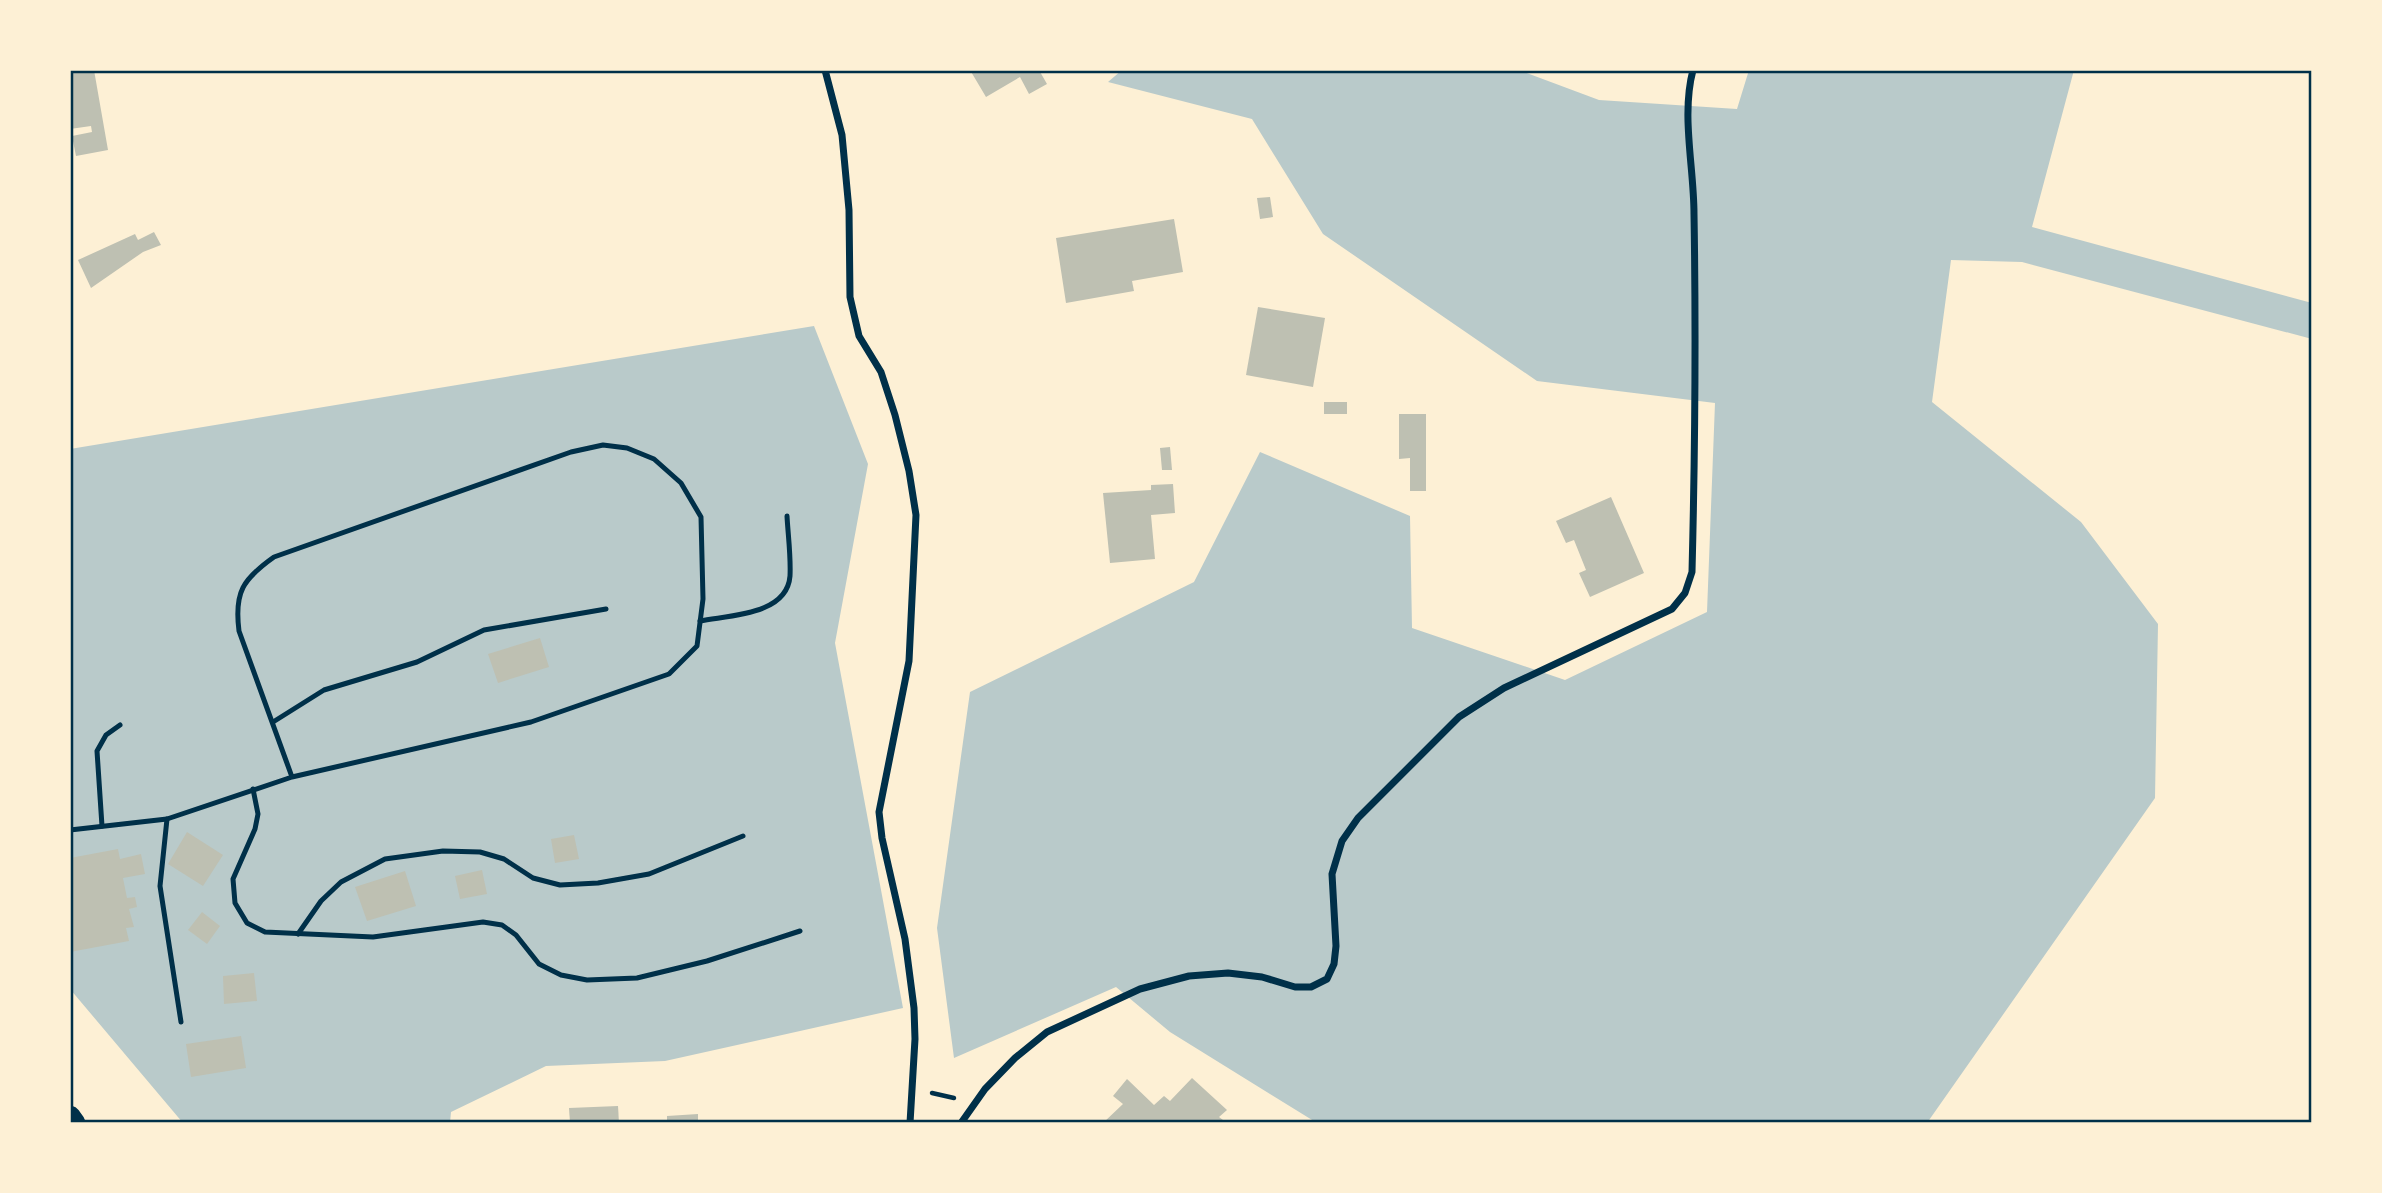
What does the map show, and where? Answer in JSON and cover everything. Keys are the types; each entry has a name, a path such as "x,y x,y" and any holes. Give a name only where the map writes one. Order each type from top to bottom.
{"highway":[{"path":"70,1116 75,1123"}],"street":[{"path":"825,70 842,135 849,210 850,297 859,336 881,372 895,415 909,471 916,515 909,661 879,812 882,838 905,939 914,1008 910,1123"},
{"path":"961,1123 985,1089 1047,1032 1140,989 1189,976 1228,973 1262,977 1295,987 1311,986 1327,979 1334,964 1336,946 1332,874 1342,841 1358,818 1459,717 1504,688 1672,609 1685,593 1692,572 1697,396 1694,193 1687,92 1693,70"}],"lane":[{"path":"70,830 167,819 292,777 531,722 669,674 697,646 703,599 701,517 681,483 654,459 627,448 603,445 571,452 274,556 253,572 239,593 237,612 239,631 292,777"},
{"path":"700,621 767,607 783,595 790,578 787,516"},
{"path":"272,722 324,690 417,662 484,630 606,609"},
{"path":"102,826 97,751 106,735 120,725"},
{"path":"253,789 258,814 255,829 233,879 235,903 247,923 265,932 373,937 483,922 502,925 516,935 540,964 561,975 587,980 637,978 707,961 800,931"},
{"path":"167,819 160,886 181,1022"},
{"path":"298,934 321,901 341,881 385,859 443,852 480,852 504,859 533,878 560,885 598,883 649,874 743,836"}],"path":[{"path":"912,1088 975,1102"}],"shaded area":[{"path":"1122,70 1519,70 1599,100 1737,109 1749,70 2074,70 2032,227 2312,303 2312,339 2022,262 1951,260 1932,402 2081,522 2158,624 2155,798 1927,1123 1317,1123 1170,1032 1116,987 954,1058 937,928 970,692 1194,582 1260,452 1410,516 1412,628 1565,680 1707,612 1715,403 1537,381 1323,234 1252,119 1108,82"},
{"path":"814,326 868,464 835,643 903,1008 665,1061 546,1066 451,1112 450,1123 183,1123 70,989 70,449"}],"building":[{"path":"70,70 94,70 108,150 76,156 72,136 92,132 91,126 70,129"},
{"path":"970,70 1039,70 1047,84 1029,94 1020,77 986,97"},
{"path":"1270,197 1273,217 1260,219 1257,198"},
{"path":"1174,219 1183,272 1132,281 1134,291 1066,303 1056,238"},
{"path":"154,232 161,245 143,252 91,288 78,260 135,234 138,240"},
{"path":"1258,307 1325,318 1313,387 1246,375"},
{"path":"1324,402 1347,402 1347,414 1324,414"},
{"path":"1399,414 1426,414 1426,491 1410,491 1410,458 1399,459"},
{"path":"1170,447 1172,470 1162,470 1160,448"},
{"path":"1173,484 1175,513 1151,515 1155,559 1110,563 1103,493 1151,490 1151,485"},
{"path":"1611,497 1644,573 1590,597 1579,573 1586,570 1574,540 1566,543 1556,521"},
{"path":"540,638 549,667 498,683 488,654"},
{"path":"187,832 223,855 203,886 168,864"},
{"path":"574,835 579,859 555,863 551,839"},
{"path":"118,849 120,859 141,854 145,874 123,878 127,898 135,897 137,907 129,909 134,927 126,928 129,941 70,952 70,858"},
{"path":"482,870 487,894 460,899 455,876"},
{"path":"405,871 416,906 367,921 355,887"},
{"path":"202,912 220,926 207,944 188,930"},
{"path":"254,973 257,1001 224,1004 223,976"},
{"path":"241,1036 246,1068 191,1077 186,1044"},
{"path":"1192,1078 1227,1110 1219,1117 1227,1123 1103,1123 1123,1104 1113,1096 1127,1079 1154,1105 1164,1096 1170,1101"},
{"path":"618,1106 619,1123 570,1123 569,1108"},
{"path":"698,1114 698,1123 667,1123 667,1116"}]}
